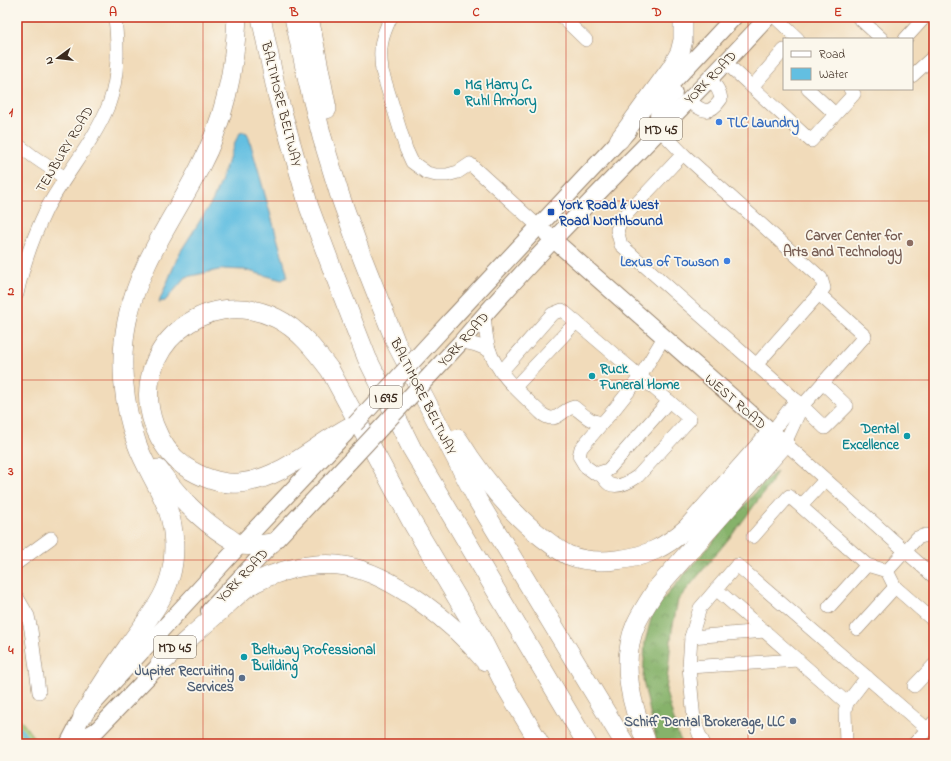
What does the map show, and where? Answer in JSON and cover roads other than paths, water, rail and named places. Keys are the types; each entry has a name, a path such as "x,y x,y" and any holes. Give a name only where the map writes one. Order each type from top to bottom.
{"highway":[{"path":"83,715 157,605 170,578 173,561 172,524 168,508 137,444 127,405 123,372 123,349 127,320 135,291 147,261 201,166 214,135 231,79 236,42 237,17"},
{"name":"BALTIMORE BELTWAY","path":"260,17 277,94 309,207 367,358 412,449 587,744"},
{"name":"BALTIMORE BELTWAY","path":"294,17 322,137 340,196 396,343 478,501 625,744"},
{"path":"309,17 331,134 362,257"},
{"path":"619,140 675,62 680,52 683,40 684,17"},
{"path":"355,424 339,436 299,460 278,472 257,480 239,483 223,482 205,478 178,462 158,437 151,417 149,401 151,373 159,354 168,339 194,318 224,309 241,308 259,311 277,318 298,333 330,370 413,524 480,636 506,687 540,744"},
{"path":"396,343 467,453 508,507 528,527 551,544 569,555 590,561 624,560 642,556 659,549 687,528 779,438"},
{"path":"127,405 142,442 158,468 174,491 192,510 210,525 240,545 272,543"},
{"path":"647,744 629,687 628,662 630,643 635,626 642,610 658,587 779,438"},
{"path":"160,664 247,588 268,577 284,571 324,564 346,566 366,572 410,595 434,611 457,630 477,651 506,687"}],"main road":[{"name":"YORK ROAD","path":"355,424 734,17"},
{"name":"YORK ROAD","path":"73,744 97,730 350,461 554,240 768,17"},
{"path":"660,130 657,120 660,109 699,66 712,40"},
{"name":"WEST ROAD","path":"538,226 779,438"},
{"name":"YORK ROAD","path":"68,744 83,715 339,436"}],"street":[{"name":"TENBURY ROAD","path":"17,294 19,276 47,208 99,125 109,103 114,85 117,60 117,34 115,17"},
{"path":"391,17 384,31 381,43 382,71 404,142 412,162 427,173 436,175 453,174 470,164 538,226"},
{"path":"562,17 586,40"},
{"path":"775,17 796,38"},
{"path":"858,17 881,38"},
{"path":"906,38 925,17"},
{"path":"913,75 934,56"},
{"path":"752,87 781,58"},
{"path":"725,62 810,141 854,94 851,90"},
{"path":"688,100 701,110 707,111 718,104 721,99 720,94 718,88 710,78"},
{"path":"809,90 835,114"},
{"path":"660,130 683,154 821,278 824,288 756,365"},
{"path":"17,144 65,178"},
{"path":"683,154 622,220 617,230 621,245 799,403 825,428 847,406 822,383"},
{"path":"779,438 799,403 822,383 865,336 819,294"},
{"path":"501,372 552,314 562,310 640,377 668,401 690,419 638,476 629,482 614,485 609,484 600,474 596,474 585,466 579,456 581,448 640,377 664,337"},
{"path":"484,315 490,351 501,372 542,414 547,418 553,418 568,408 574,406 589,419 596,422 602,422"},
{"path":"515,387 576,322"},
{"path":"460,343 468,342 490,351"},
{"path":"600,474 608,470 668,401"},
{"name":"WEST ROAD","path":"779,438 934,577"},
{"path":"801,506 825,480"},
{"path":"753,537 789,496 867,565 887,571 895,587 934,621"},
{"path":"887,571 917,538 922,535 926,535 934,538"},
{"path":"17,563 51,538"},
{"path":"704,744 694,720 689,667 691,637 700,608 737,565 867,677 931,726 914,744"},
{"path":"829,607 867,565"},
{"path":"857,630 895,587"},
{"path":"716,589 847,703"},
{"path":"17,597 28,616 38,692"},
{"path":"691,637 765,632"},
{"path":"689,667 798,660"},
{"path":"914,686 934,665"},
{"path":"846,744 845,711 847,703 867,677"}],"water":[{"path":"240,133 247,133 249,138 287,277 282,280 245,270 223,269 186,277 165,301 159,302 179,254 213,200 236,140"}],"waterway":[{"path":"17,726 26,736"}],"place":[{"name":"MG Harry C. Ruhl Armory","path":"457,92"},
{"name":"TLC Laundry","path":"719,122"},
{"name":"York Road & West Road Northbound","path":"551,212"},
{"name":"Carver Center for Arts and Technology","path":"910,243"},
{"name":"Lexus of Towson","path":"727,261"},
{"name":"Ruck Funeral Home","path":"592,376"},
{"name":"Dental Excellence","path":"907,436"},
{"name":"Beltway Professional Building","path":"244,657"},
{"name":"Jupiter Recruiting Services","path":"242,678"},
{"name":"Schiff Dental Brokerage, LLC","path":"793,721"}]}
